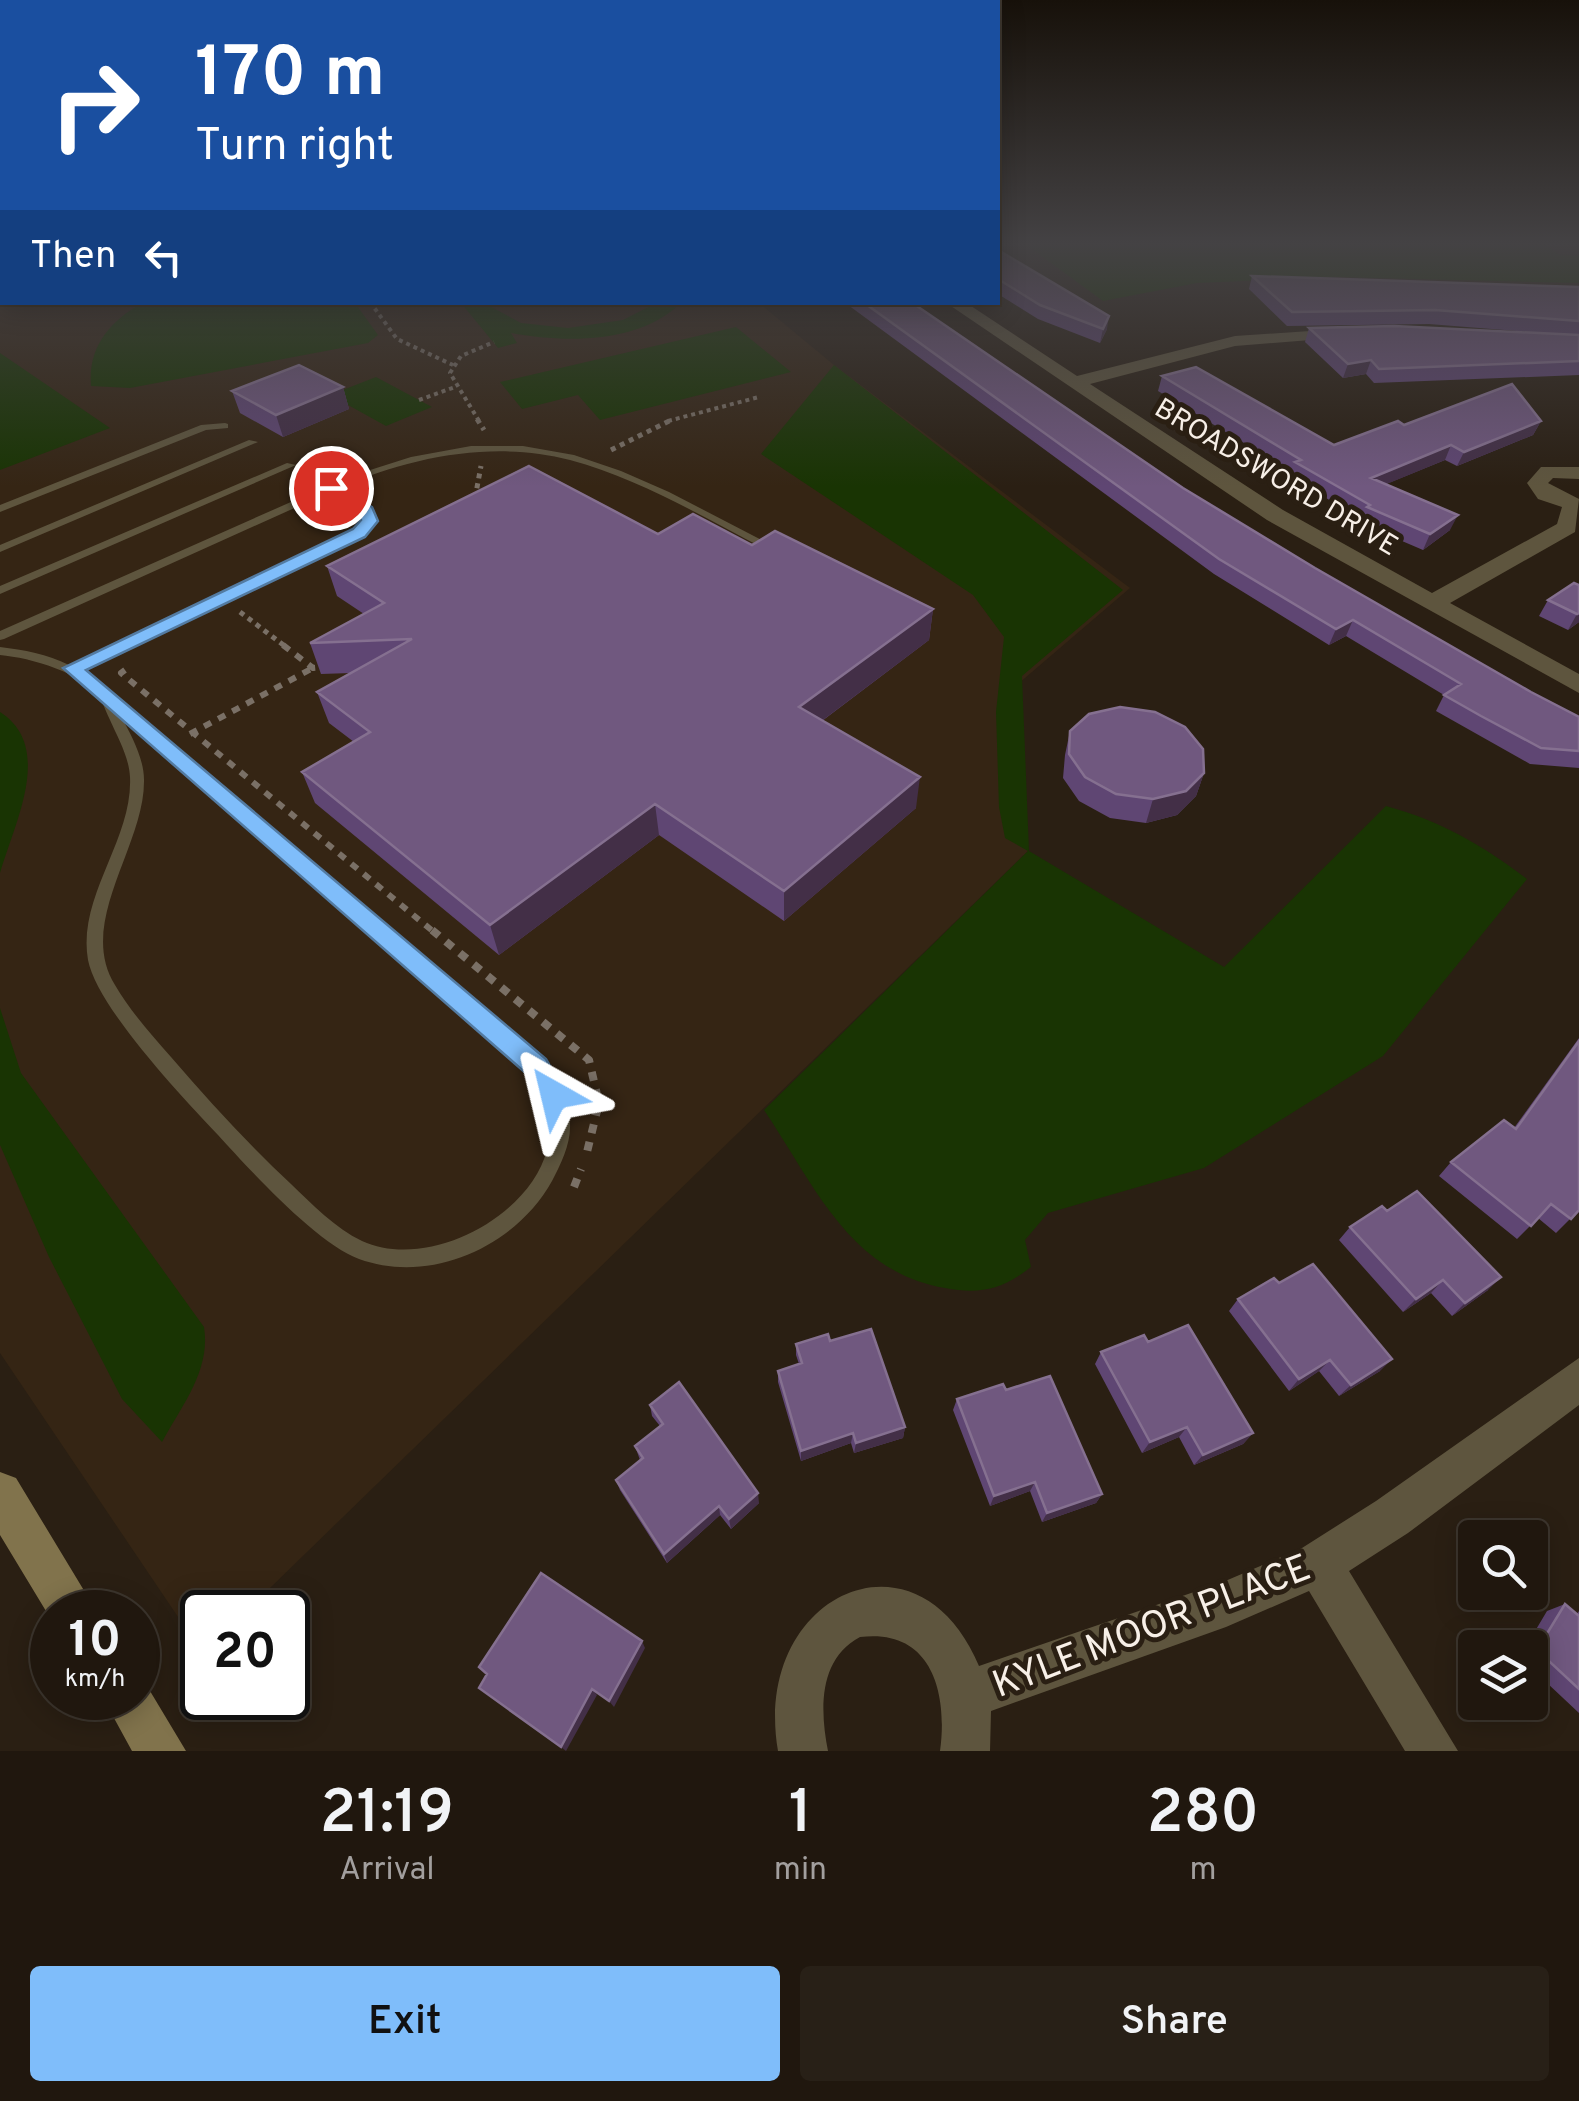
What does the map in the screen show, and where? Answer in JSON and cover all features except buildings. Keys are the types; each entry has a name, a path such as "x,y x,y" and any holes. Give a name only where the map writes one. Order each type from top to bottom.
{"main road":[{"path":"0,1494 60,1590"},
{"path":"141,1720 161,1751"}],"street":[{"name":"BROADSWORD DRIVE","path":"985,324 1275,515 1579,685"},
{"path":"1072,383 1235,340 1361,332"},
{"path":"1430,604 1567,527 1576,505 1546,494 1537,478 1558,470 1579,473"},
{"name":"KYLE MOOR PLACE","path":"967,1694 1226,1604 1318,1564 1392,1518 1579,1379"},
{"path":"1318,1564 1432,1751"},
{"name":"KYLE MOOR PLACE","path":"803,1751 796,1728 797,1691 808,1658 828,1632 852,1616 880,1611 908,1618 921,1626 954,1661 967,1694 970,1732 965,1751"}],"lane":[{"path":"0,509 204,427 225,426"},
{"path":"0,548 253,442"},
{"path":"0,636 331,488 418,457 484,448 552,451 590,460 775,550"},
{"path":"0,590 291,465"},
{"path":"73,668 359,533 370,521 366,511 331,488"},
{"path":"0,650 30,654 73,668 105,695 166,747 537,1067 554,1095 561,1127 552,1164 514,1214 486,1238 414,1260 358,1249 320,1225 135,1032 102,979 96,931 103,894 136,808 137,775 105,695"}],"path":[{"path":"385,324 396,339 453,365"},
{"path":"474,506 486,434 450,374 453,365 476,348 494,342"},
{"path":"419,400 455,386"},
{"path":"590,460 676,418 759,397"},
{"path":"166,747 312,668"}],"shaded area":[{"path":"0,324 784,324 1130,588 1018,684 1028,851 268,1590 180,1590 180,1620 0,1353"}],"green space":[{"path":"114,324 370,324 378,335 368,343 130,388 91,386 93,359"},
{"path":"478,324 568,328 649,324 623,333 577,339 511,333 517,343 498,348"},
{"path":"736,327 791,372 600,420 578,395 522,409 500,382"},
{"path":"0,353 110,428 0,470"},
{"path":"834,365 1123,590 1022,676 1029,851 1224,967 1386,806 1460,835 1527,879 1383,1056 1204,1168 1048,1213 1025,1240 1031,1267 1011,1281 981,1290 945,1288 912,1279 883,1264 837,1221 764,1110 1028,851 1005,838 999,807 996,712 1004,637 973,595 761,454"},
{"path":"376,377 432,407 386,426 330,395"},
{"path":"0,712 16,727 25,745 28,765 21,810 0,873"},
{"path":"0,1008 21,1073 204,1327 199,1373 162,1442 122,1399 49,1257 0,1145"}],"route":[{"path":"331,488 366,511 370,521 359,533 73,668 537,1067 554,1095"}]}
